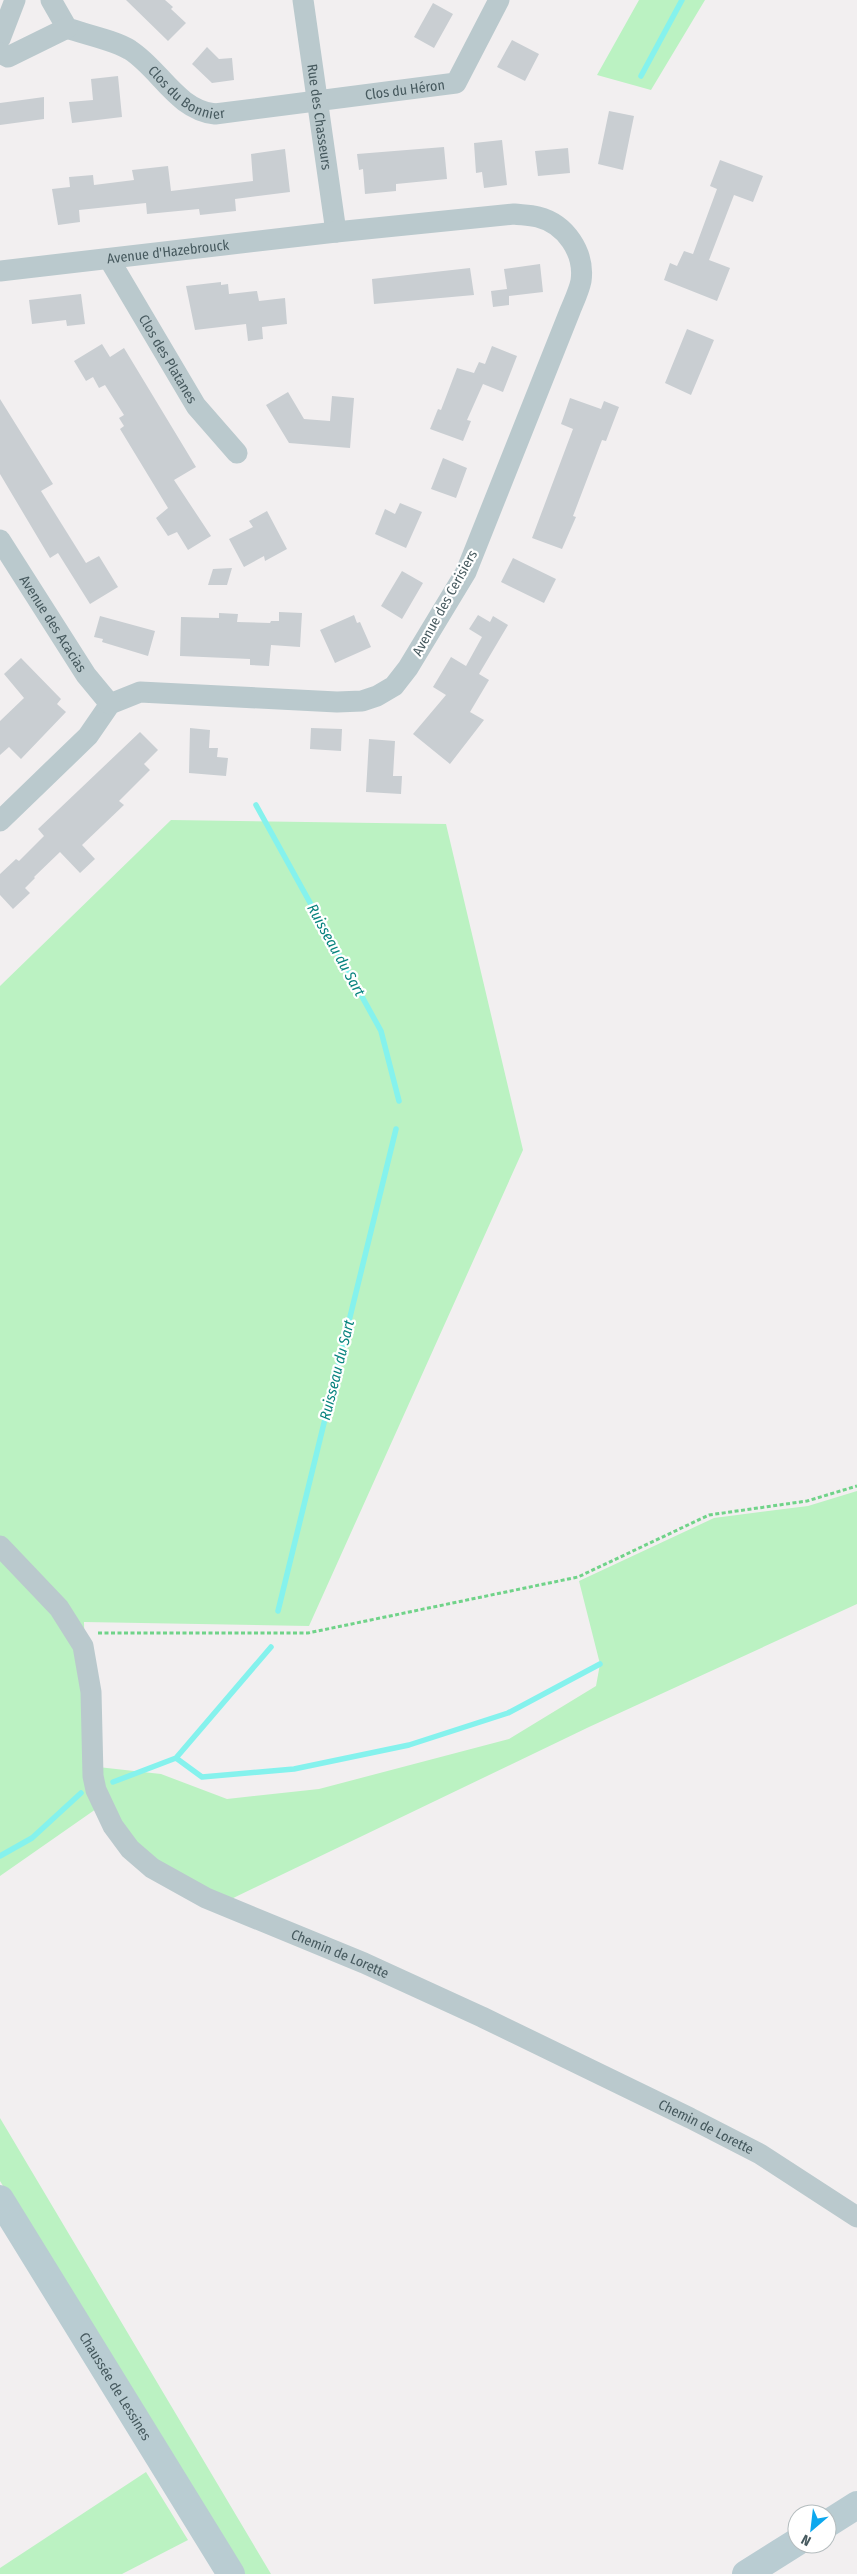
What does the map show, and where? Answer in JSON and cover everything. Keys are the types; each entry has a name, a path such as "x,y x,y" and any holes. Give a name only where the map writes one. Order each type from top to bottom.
{"main road":[{"name":"Chaussée de Lessines","path":"0,2199 231,2574"},
{"path":"837,2518 857,2505"},
{"path":"746,2574 787,2548"}],"street":[{"path":"0,39 15,0"},
{"path":"0,53 8,57 67,28 51,0"},
{"name":"Rue des Chasseurs","path":"303,0 336,232"},
{"name":"Clos du Héron","path":"318,101 456,84 499,0"},
{"name":"Clos du Bonnier","path":"67,28 130,49 188,104 201,113 215,114 318,101"},
{"name":"Avenue des Cerisiers","path":"110,704 140,692 337,702 362,701 377,696 394,686 408,668 466,572 581,282 581,261 572,241 557,226 538,217 514,214 336,232"},
{"name":"Avenue d'Hazebrouck","path":"0,271 336,232"},
{"name":"Clos des Platanes","path":"108,259 196,406 237,453"},
{"name":"Avenue des Acacias","path":"0,540 86,675 110,704"},
{"path":"0,821 88,736 110,704"},
{"name":"Chemin de Lorette","path":"0,1546 59,1608 82,1646 91,1692 93,1776 96,1790 113,1826 130,1849 152,1868 206,1898 364,1963 482,2017 690,2118 760,2154 857,2217"}],"path":[{"path":"75,1633 308,1633 578,1577 710,1515 807,1501 857,1486"}],"green space":[{"path":"639,0 705,0 651,90 597,75"},
{"path":"171,820 446,824 523,1150 309,1626 84,1622 87,1766 96,1809 0,1876 0,986"},
{"path":"857,1491 857,1604 589,1727 227,1901 182,1882 124,1836 98,1767 161,1774 227,1799 319,1789 509,1739 596,1686 600,1664 579,1581 714,1518 808,1506"},
{"path":"0,2118 271,2574 241,2574 0,2181"},
{"path":"146,2472 188,2540 122,2574 0,2574 0,2568"}],"building":[{"path":"126,0 165,0 173,7 171,9 186,23 168,41"},
{"path":"433,3 453,14 434,48 414,37"},
{"path":"512,40 539,54 525,81 497,67"},
{"path":"207,47 219,59 232,58 234,80 212,83 192,64"},
{"path":"118,76 122,117 72,123 69,102 93,100 91,79"},
{"path":"44,97 44,119 0,125 0,103"},
{"path":"609,111 634,116 623,170 598,164"},
{"path":"502,140 507,185 484,188 482,172 476,173 474,143"},
{"path":"444,147 447,179 396,184 396,191 365,194 363,169 359,170 357,154"},
{"path":"568,148 570,173 538,176 535,151"},
{"path":"285,149 290,192 235,199 236,211 200,215 199,209 147,214 146,203 79,210 80,222 58,225 52,189 70,187 69,177 93,175 94,185 134,180 132,170 168,166 171,191 253,181 251,154"},
{"path":"720,160 763,176 753,202 734,195 709,260 730,268 717,301 664,280 670,263 677,266 684,251 693,254 717,189 710,186"},
{"path":"540,264 543,292 509,296 509,305 493,307 491,291 507,289 504,269"},
{"path":"470,268 474,295 374,304 372,279"},
{"path":"221,282 221,285 228,284 229,294 257,291 259,301 285,298 287,324 262,327 263,339 248,341 246,324 195,330 186,286"},
{"path":"81,294 85,324 67,326 66,320 32,324 29,300"},
{"path":"687,329 714,340 691,395 665,383"},
{"path":"102,344 110,357 124,348 196,467 174,480 211,536 188,550 177,532 168,536 156,518 168,508 120,429 124,426 119,418 124,415 105,385 99,388 93,377 86,381 74,361"},
{"path":"492,346 517,356 503,392 483,384 467,420 471,421 463,441 430,429 438,409 441,410 457,368 474,373 479,362 485,364"},
{"path":"288,392 304,419 330,421 332,396 354,398 350,448 289,443 266,405"},
{"path":"570,398 601,409 604,401 619,407 606,441 602,440 573,516 576,517 562,549 532,538 573,429 561,424"},
{"path":"0,399 53,484 41,491 86,563 99,556 118,587 90,604 58,553 50,558 0,474"},
{"path":"443,458 467,468 456,498 431,489"},
{"path":"400,503 422,512 406,548 375,534 385,509 395,514"},
{"path":"267,511 287,549 265,561 264,556 244,567 229,539 253,527 249,521"},
{"path":"513,558 556,579 544,603 501,582"},
{"path":"232,568 227,585 208,585 213,569"},
{"path":"402,571 423,583 402,619 381,606"},
{"path":"279,612 302,613 300,647 271,645 269,666 250,665 250,659 180,656 181,617 219,618 219,613 238,614 237,622 270,623 271,621 279,621"},
{"path":"354,615 357,623 360,622 371,647 335,663 320,630"},
{"path":"478,615 490,622 493,616 508,625 479,674 489,680 470,712 484,720 450,764 413,734 446,695 433,687 451,657 466,666 482,637 469,629"},
{"path":"100,616 155,631 148,656 102,642 103,639 94,637"},
{"path":"21,658 61,699 57,704 66,712 21,759 9,747 0,755 0,721 24,698 4,674"},
{"path":"190,728 210,730 209,748 218,748 217,757 228,758 226,776 189,773"},
{"path":"311,728 342,729 341,751 310,749"},
{"path":"140,732 158,750 144,764 150,770 119,801 124,805 82,845 95,859 80,873 60,852 34,877 25,888 30,893 13,909 0,895 0,874 16,859 19,861 44,836 38,829"},
{"path":"369,739 395,741 393,776 402,776 401,794 366,792"}],"waterway":[{"name":"Ruisseau du Sart","path":"641,76 682,0"},
{"name":"Ruisseau du Sart","path":"256,805 381,1031 399,1101"},
{"name":"Ruisseau du Sart","path":"278,1611 396,1129"},
{"name":"Ruisseau du Sart","path":"113,1782 176,1758 271,1647"},
{"path":"176,1758 202,1777 294,1769 409,1745 508,1713 600,1664"},
{"name":"Ruisseau du Sart","path":"0,1856 32,1838 81,1793"}]}
